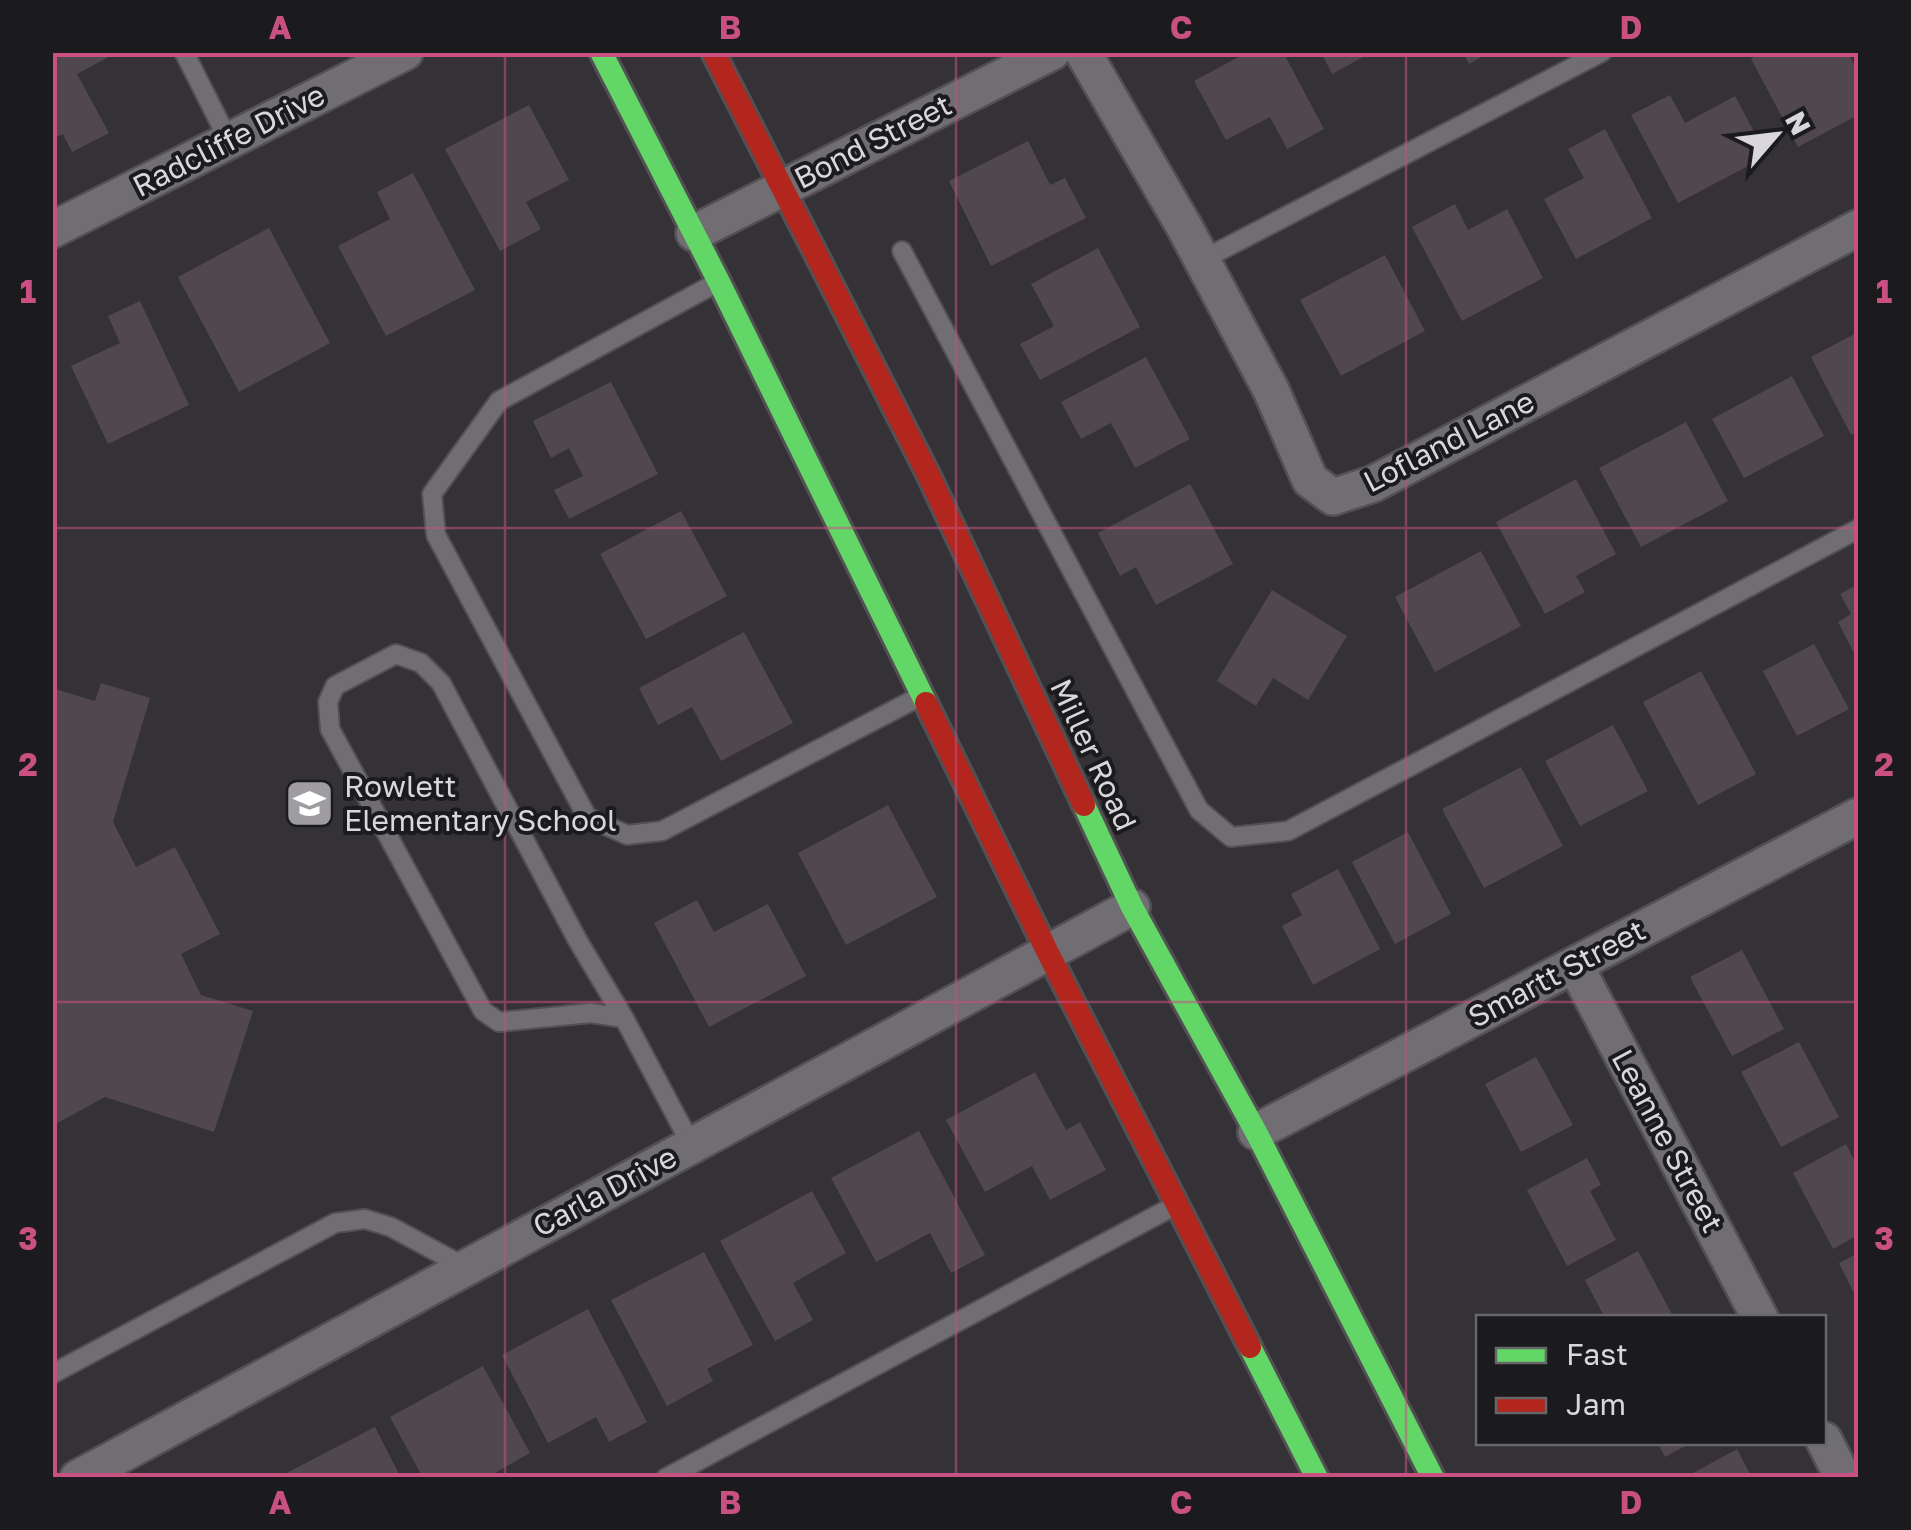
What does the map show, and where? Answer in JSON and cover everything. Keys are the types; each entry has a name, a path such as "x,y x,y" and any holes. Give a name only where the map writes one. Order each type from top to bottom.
{"main road":[{"path":"601,52 719,282 1048,953 1317,1478"},
{"name":"Miller Road","path":"712,52 928,474 1132,907 1256,1132 1433,1478"}],"street":[{"name":"Radcliffe Drive","path":"52,230 405,52"},
{"name":"Bond Street","path":"694,233 1052,52"},
{"name":"Lofland Lane","path":"1083,52 1271,390 1310,480 1333,497 1373,484 1858,228"},
{"name":"Smartt Street","path":"1256,1132 1858,816"},
{"name":"Carla Drive","path":"78,1478 1132,907"},
{"name":"Leanne Street","path":"1575,965 1758,1315"},
{"path":"1826,1444 1844,1478"}],"lane":[{"path":"184,52 229,141"},
{"path":"1202,260 1602,52"},
{"path":"902,251 1199,810 1230,837 1288,832 1858,529"},
{"path":"719,282 499,401 432,494 436,534 587,817 627,835 662,831 922,696"},
{"path":"624,1018 591,1014 499,1022 483,1011 330,729 328,702 335,686 396,654 421,662 440,683 578,941 624,1018 692,1146"},
{"path":"666,1478 1177,1204"},
{"path":"52,1374 336,1223 366,1219 392,1227 466,1268"}],"building":[{"path":"52,52 118,52 77,74 109,133 72,152 63,134 52,139"},
{"path":"1248,52 1283,52 1324,129 1287,149 1270,117 1226,140 1194,81"},
{"path":"1321,52 1372,52 1332,74"},
{"path":"1463,52 1490,52 1469,64"},
{"path":"1762,52 1848,52 1858,72 1858,115 1798,147 1751,59"},
{"path":"1670,95 1685,123 1735,96 1767,156 1678,203 1631,115"},
{"path":"529,105 569,180 526,202 541,229 500,251 445,149"},
{"path":"1605,129 1652,218 1576,259 1544,199 1584,178 1568,149"},
{"path":"1028,141 1050,185 1065,178 1086,218 991,266 949,181"},
{"path":"413,173 475,290 386,336 338,246 390,219 377,192"},
{"path":"1455,204 1468,230 1507,209 1543,278 1462,321 1412,227"},
{"path":"269,228 330,343 239,392 178,277"},
{"path":"1098,248 1140,327 1040,380 1020,344 1054,326 1031,284"},
{"path":"1385,255 1425,331 1341,376 1300,300"},
{"path":"140,301 189,405 108,444 71,366 120,343 108,316"},
{"path":"1858,332 1858,431 1851,435 1811,357"},
{"path":"1146,357 1190,439 1135,468 1111,423 1081,439 1061,402"},
{"path":"1792,376 1824,436 1744,478 1712,419"},
{"path":"611,382 658,474 569,519 554,490 583,476 569,448 551,458 533,421"},
{"path":"1686,422 1728,501 1641,547 1599,468"},
{"path":"1576,479 1616,554 1576,576 1585,592 1545,614 1496,522"},
{"path":"1190,484 1233,564 1156,605 1136,567 1120,576 1098,533"},
{"path":"681,511 727,596 646,639 600,554"},
{"path":"1481,551 1521,626 1435,672 1395,597"},
{"path":"1858,584 1858,661 1838,622 1851,614 1840,594"},
{"path":"1272,590 1347,636 1308,700 1273,678 1256,706 1217,681"},
{"path":"744,632 793,723 721,761 692,707 658,725 639,688"},
{"path":"1814,644 1849,709 1797,736 1763,671"},
{"path":"1701,671 1756,774 1698,805 1643,702"},
{"path":"101,683 150,698 113,822 136,867 175,847 220,934 181,954 201,995 253,1011 214,1132 105,1097 52,1126 52,688 95,701"},
{"path":"1613,725 1648,791 1580,826 1545,761"},
{"path":"1521,767 1563,846 1484,888 1442,809"},
{"path":"888,805 937,897 846,945 798,853"},
{"path":"1408,832 1451,914 1395,944 1352,862"},
{"path":"1338,869 1380,949 1313,985 1282,926 1302,915 1291,894"},
{"path":"697,900 714,932 768,904 806,976 709,1027 654,923"},
{"path":"1742,950 1784,1029 1732,1056 1690,977"},
{"path":"1799,1042 1839,1117 1781,1147 1741,1072"},
{"path":"1536,1057 1573,1125 1521,1152 1485,1084"},
{"path":"1035,1072 1066,1130 1080,1122 1106,1170 1050,1200 1032,1166 985,1192 946,1120"},
{"path":"919,1131 985,1255 951,1273 930,1233 876,1262 831,1178"},
{"path":"1846,1144 1858,1167 1858,1235 1833,1249 1793,1173"},
{"path":"1587,1158 1601,1185 1590,1191 1616,1240 1567,1266 1527,1190"},
{"path":"812,1191 846,1253 793,1283 813,1320 775,1341 720,1241"},
{"path":"1638,1251 1672,1315 1603,1315 1585,1280"},
{"path":"704,1252 753,1345 707,1369 713,1381 667,1406 611,1300"},
{"path":"1858,1253 1858,1301 1839,1263"},
{"path":"588,1309 647,1422 609,1442 596,1417 548,1443 502,1355"},
{"path":"483,1366 530,1453 486,1478 423,1478 390,1417"},
{"path":"375,1427 401,1478 277,1478"},
{"path":"1659,1445 1687,1445 1665,1457"},
{"path":"1737,1449 1752,1478 1684,1478"}],"traffic: fast":[{"path":"601,52 926,703"},
{"path":"1084,805 1132,907 1256,1132 1433,1478"},
{"path":"1250,1347 1317,1478"}],"traffic: jam":[{"path":"713,52 928,474 1084,805"},
{"path":"926,703 1048,953 1250,1347"}],"place":[{"name":"Rowlett Elementary School","path":"309,804"}]}
